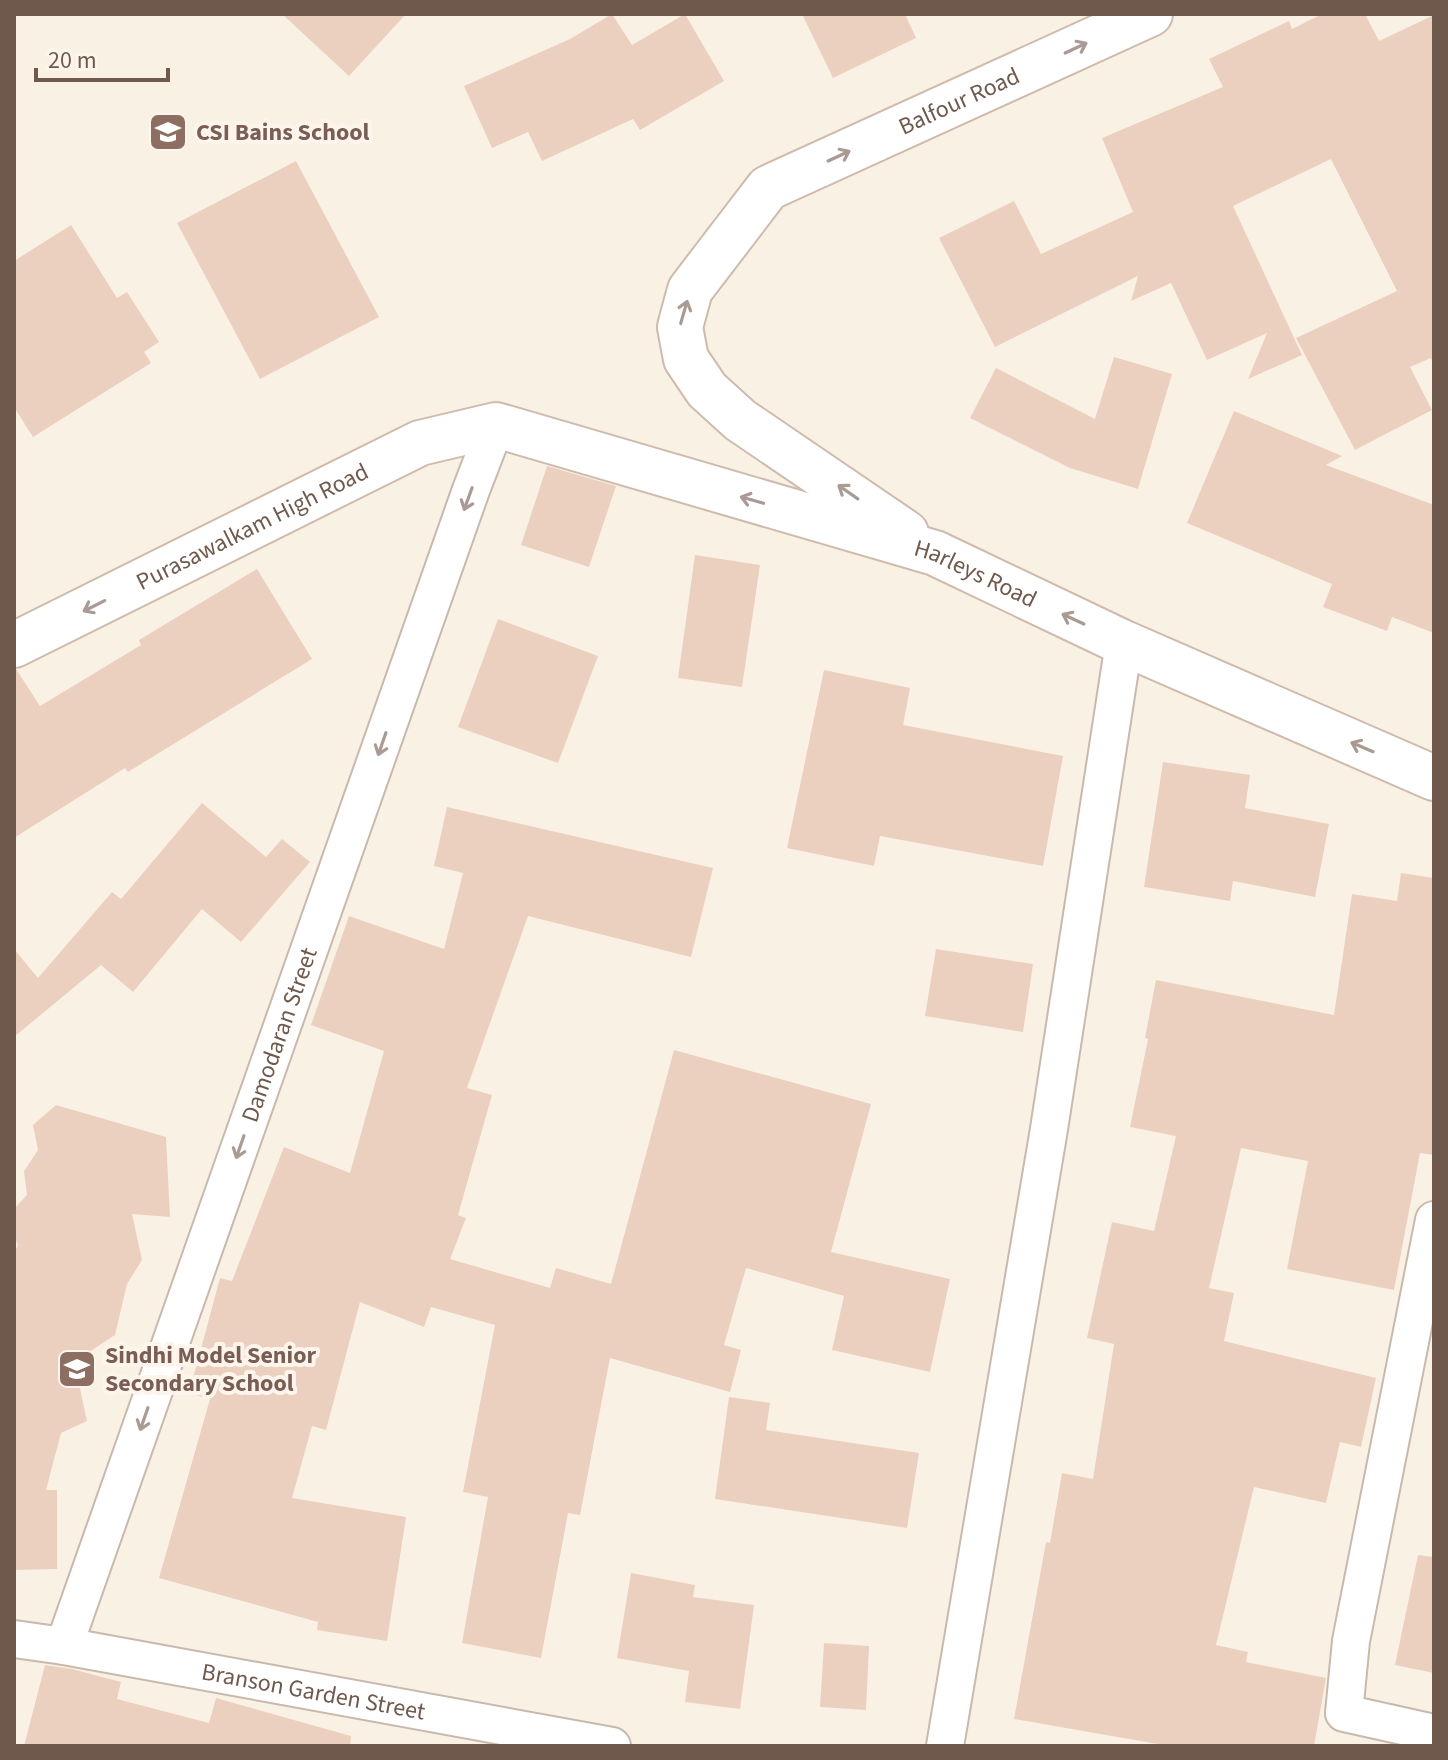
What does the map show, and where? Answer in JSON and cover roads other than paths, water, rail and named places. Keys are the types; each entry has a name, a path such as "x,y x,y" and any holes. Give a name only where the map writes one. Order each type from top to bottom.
{"main road":[{"name":"Balfour Road","path":"935,553 740,420 707,390 686,359 680,327 690,290 768,188 1150,14"},
{"name":"Harleys Road","path":"496,425 935,553 1124,643 1434,778"},
{"name":"Purasawalkam High Road","path":"14,645 420,443 496,425"}],"street":[{"name":"Damodaran Street","path":"64,1646 496,425"},
{"path":"945,1746 1052,1113 1124,643"},
{"path":"1434,1220 1351,1641 1344,1713 1434,1733"},
{"name":"Branson Garden Street","path":"14,1639 612,1746"}],"place":[{"name":"CSI Bains School","path":"168,132"},
{"name":"Sindhi Model Senior Secondary School","path":"77,1369"}]}
